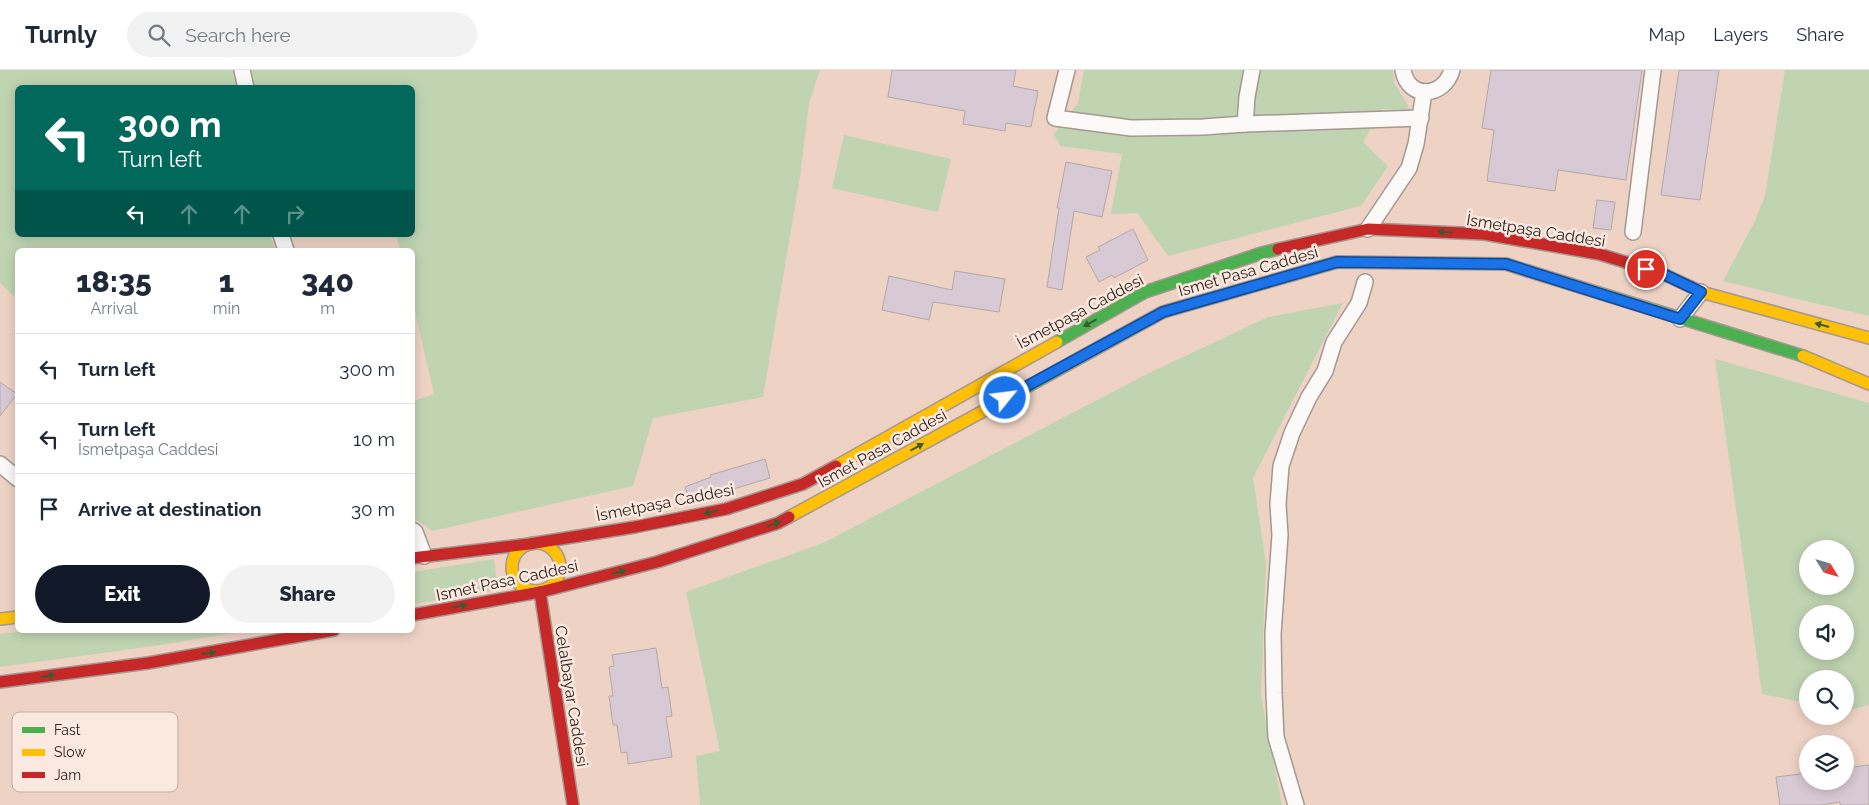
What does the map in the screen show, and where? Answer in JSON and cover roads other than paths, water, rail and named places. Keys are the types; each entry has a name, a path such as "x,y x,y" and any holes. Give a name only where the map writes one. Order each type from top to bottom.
{"main road":[{"name":"İsmetpaşa Caddesi","path":"418,557 530,544 636,527 726,509 803,484 1145,292 1262,253 1368,229 1484,234 1598,254 1661,273 1701,292 1869,338"},
{"name":"Ismet Pasa Caddesi","path":"415,614 540,592 658,562 778,523 1163,312 1337,262 1506,264 1798,354 1869,384"},
{"path":"538,543 545,544 557,555 560,562 559,578 548,589 540,592 524,589 518,584 512,569 516,553 530,544 538,543"},
{"name":"Celalbayar Caddesi","path":"540,592 573,805"},
{"path":"0,619 15,617"},
{"path":"0,682 148,662 317,633"}],"street":[{"path":"242,70 245,85"},
{"path":"1067,70 1055,118 1131,128 1421,118"},
{"path":"1245,124 1252,70"},
{"path":"1403,70 1407,82 1413,88 1424,92 1434,91 1442,87 1447,82 1452,70"},
{"path":"1633,232 1654,70"},
{"path":"1368,229 1409,168 1421,118 1424,92"},
{"path":"1296,805 1276,737 1274,693 1273,634 1280,534 1278,504 1281,466 1292,433 1309,397 1325,371 1334,342 1359,303 1366,282"},
{"path":"1680,319 1701,292"},
{"path":"0,464 15,476"},
{"path":"415,532 418,557"}]}
